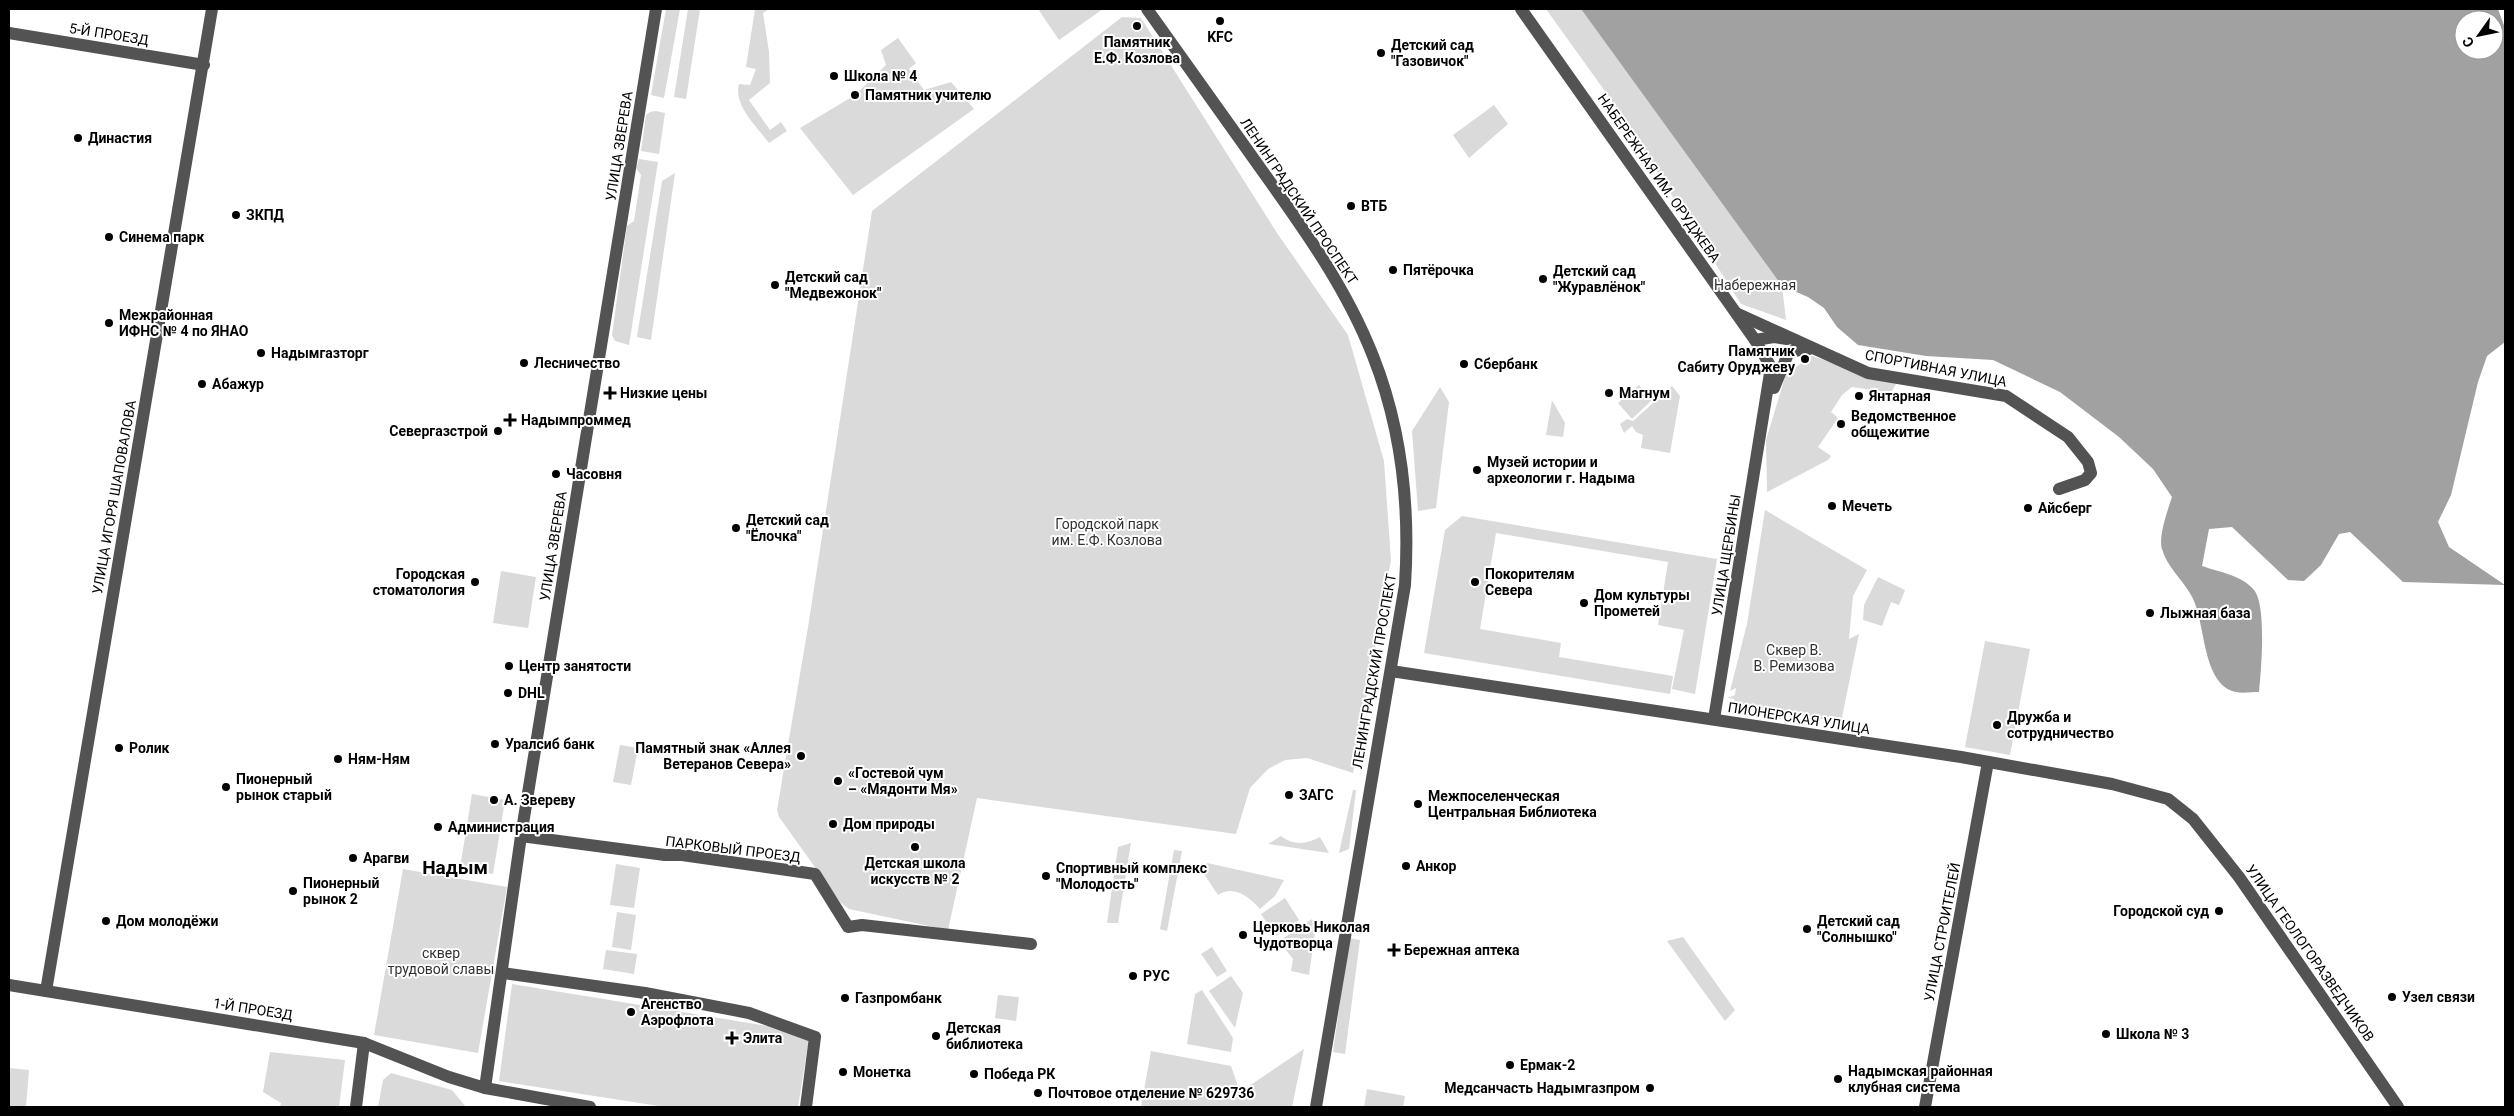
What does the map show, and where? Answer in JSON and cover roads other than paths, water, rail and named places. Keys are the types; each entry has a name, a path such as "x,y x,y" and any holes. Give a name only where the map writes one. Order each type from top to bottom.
{"street":[{"name":"УЛИЦА ИГОРЯ ШАПОВАЛОВА","path":"46,991 212,9"},
{"name":"УЛИЦА ЗВЕРЕВА","path":"485,1088 503,973 521,836 656,9"},
{"name":"ЛЕНИНГРАДСКИЙ ПРОСПЕКТ","path":"1147,9 1311,241 1345,294 1374,357 1397,437 1407,526 1405,585 1316,1107"},
{"name":"НАБЕРЕЖНАЯ ИМ. ОРУДЖЕВА","path":"1521,9 1755,340 1771,367 1768,395"},
{"name":"5-Й ПРОЕЗД","path":"9,33 204,65"},
{"name":"СПОРТИВНАЯ УЛИЦА","path":"1736,313 1868,373 2006,396 2068,437 2088,462 2090,473 2085,480 2059,489"},
{"path":"1755,340 1774,337 1794,340"},
{"path":"1768,395 1779,378 1788,354 1800,349 1812,348"},
{"name":"УЛИЦА ЩЕРБИНЫ","path":"1714,719 1768,395"},
{"name":"ПИОНЕРСКАЯ УЛИЦА","path":"1391,671 2043,770 2151,792 2168,799 2193,819"},
{"name":"УЛИЦА СТРОИТЕЛЕЙ","path":"1925,1107 1988,762"},
{"name":"УЛИЦА ГЕОЛОГОРАЗВЕДЧИКОВ","path":"2193,819 2239,877 2398,1107"},
{"name":"ПАРКОВЫЙ ПРОЕЗД","path":"521,836 665,855 682,855 815,874 848,927 862,924 1031,944"},
{"path":"503,973 645,993 749,1014 815,1037 806,1107"},
{"name":"1-Й ПРОЕЗД","path":"9,985 364,1044 449,1077 485,1088 590,1107"},
{"path":"356,1107 364,1044"}],"place":[{"name":"KFC","path":"1220,21"},
{"name":"Памятник Е.Ф. Козлова","path":"1137,26"},
{"name":"Детский сад \"Газовичок\"","path":"1381,53"},
{"name":"Школа № 4","path":"834,76"},
{"name":"Памятник учителю","path":"855,95"},
{"name":"Династия","path":"78,138"},
{"name":"ВТБ","path":"1351,206"},
{"name":"ЗКПД","path":"236,215"},
{"name":"Синема парк","path":"109,237"},
{"name":"Пятёрочка","path":"1393,270"},
{"name":"Детский сад \"Журавлёнок\"","path":"1543,279"},
{"name":"Детский сад \"Медвежонок\"","path":"775,285"},
{"name":"Межрайонная ИФНС № 4 по ЯНАО","path":"109,323"},
{"name":"Надымгазторг","path":"261,353"},
{"name":"Памятник Сабиту Оруджеву","path":"1805,359"},
{"name":"Лесничество","path":"524,363"},
{"name":"Сбербанк","path":"1464,364"},
{"name":"Абажур","path":"202,384"},
{"name":"Низкие цены","path":"610,393"},
{"name":"Магнум","path":"1609,393"},
{"name":"Янтарная","path":"1859,396"},
{"name":"Надымпроммед","path":"510,420"},
{"name":"Ведомственное общежитие","path":"1841,424"},
{"name":"Севергазстрой","path":"498,431"},
{"name":"Музей истории и археологии г. Надыма","path":"1477,470"},
{"name":"Часовня","path":"556,474"},
{"name":"Мечеть","path":"1832,506"},
{"name":"Айсберг","path":"2028,508"},
{"name":"Детский сад \"Ёлочка\"","path":"736,528"},
{"name":"Городская стоматология","path":"475,582"},
{"name":"Покорителям Севера","path":"1475,582"},
{"name":"Дом культуры Прометей","path":"1584,603"},
{"name":"Лыжная база","path":"2150,613"},
{"name":"Центр занятости","path":"509,666"},
{"name":"DHL","path":"508,693"},
{"name":"Дружба и сотрудничество","path":"1997,725"},
{"name":"Уралсиб банк","path":"495,744"},
{"name":"Ролик","path":"119,748"},
{"name":"Памятный знак «Аллея Ветеранов Севера»","path":"801,756"},
{"name":"Ням-Ням","path":"338,759"},
{"name":"«Гостевой чум – «Мядонти Мя»","path":"838,781"},
{"name":"Пионерный рынок старый","path":"226,787"},
{"name":"ЗАГС","path":"1289,795"},
{"name":"А. Звереву","path":"494,800"},
{"name":"Межпоселенческая Центральная Библиотека","path":"1418,804"},
{"name":"Дом природы","path":"833,824"},
{"name":"Администрация","path":"438,827"},
{"name":"Детская школа искусств № 2","path":"915,847"},
{"name":"Арагви","path":"353,858"},
{"name":"Анкор","path":"1406,866"},
{"name":"Спортивный комплекс \"Молодость\"","path":"1046,876"},
{"name":"Пионерный рынок 2","path":"293,891"},
{"name":"Городской суд","path":"2219,911"},
{"name":"Дом молодёжи","path":"106,921"},
{"name":"Детский сад \"Солнышко\"","path":"1807,929"},
{"name":"Церковь Николая Чудотворца","path":"1243,935"},
{"name":"Бережная аптека","path":"1394,950"},
{"name":"РУС","path":"1133,976"},
{"name":"Узел связи","path":"2392,997"},
{"name":"Газпромбанк","path":"845,998"},
{"name":"Агенство Аэрофлота","path":"631,1012"},
{"name":"Школа № 3","path":"2106,1034"},
{"name":"Детская библиотека","path":"936,1036"},
{"name":"Элита","path":"732,1038"},
{"name":"Ермак-2","path":"1510,1065"},
{"name":"Монетка","path":"843,1072"},
{"name":"Победа РК","path":"974,1074"},
{"name":"Надымская районная клубная система","path":"1838,1079"},
{"name":"Медсанчасть Надымгазпром","path":"1650,1088"},
{"name":"Почтовое отделение № 629736","path":"1038,1093"}],"district":[{"name":"Надым","path":"455,867"}],"park label":[{"name":"Набережная","path":"1755,285"},
{"name":"Городской парк им. Е.Ф. Козлова","path":"1107,532"},
{"name":"Сквер В. В. Ремизова","path":"1794,658"},
{"name":"сквер трудовой славы","path":"441,962"}]}
